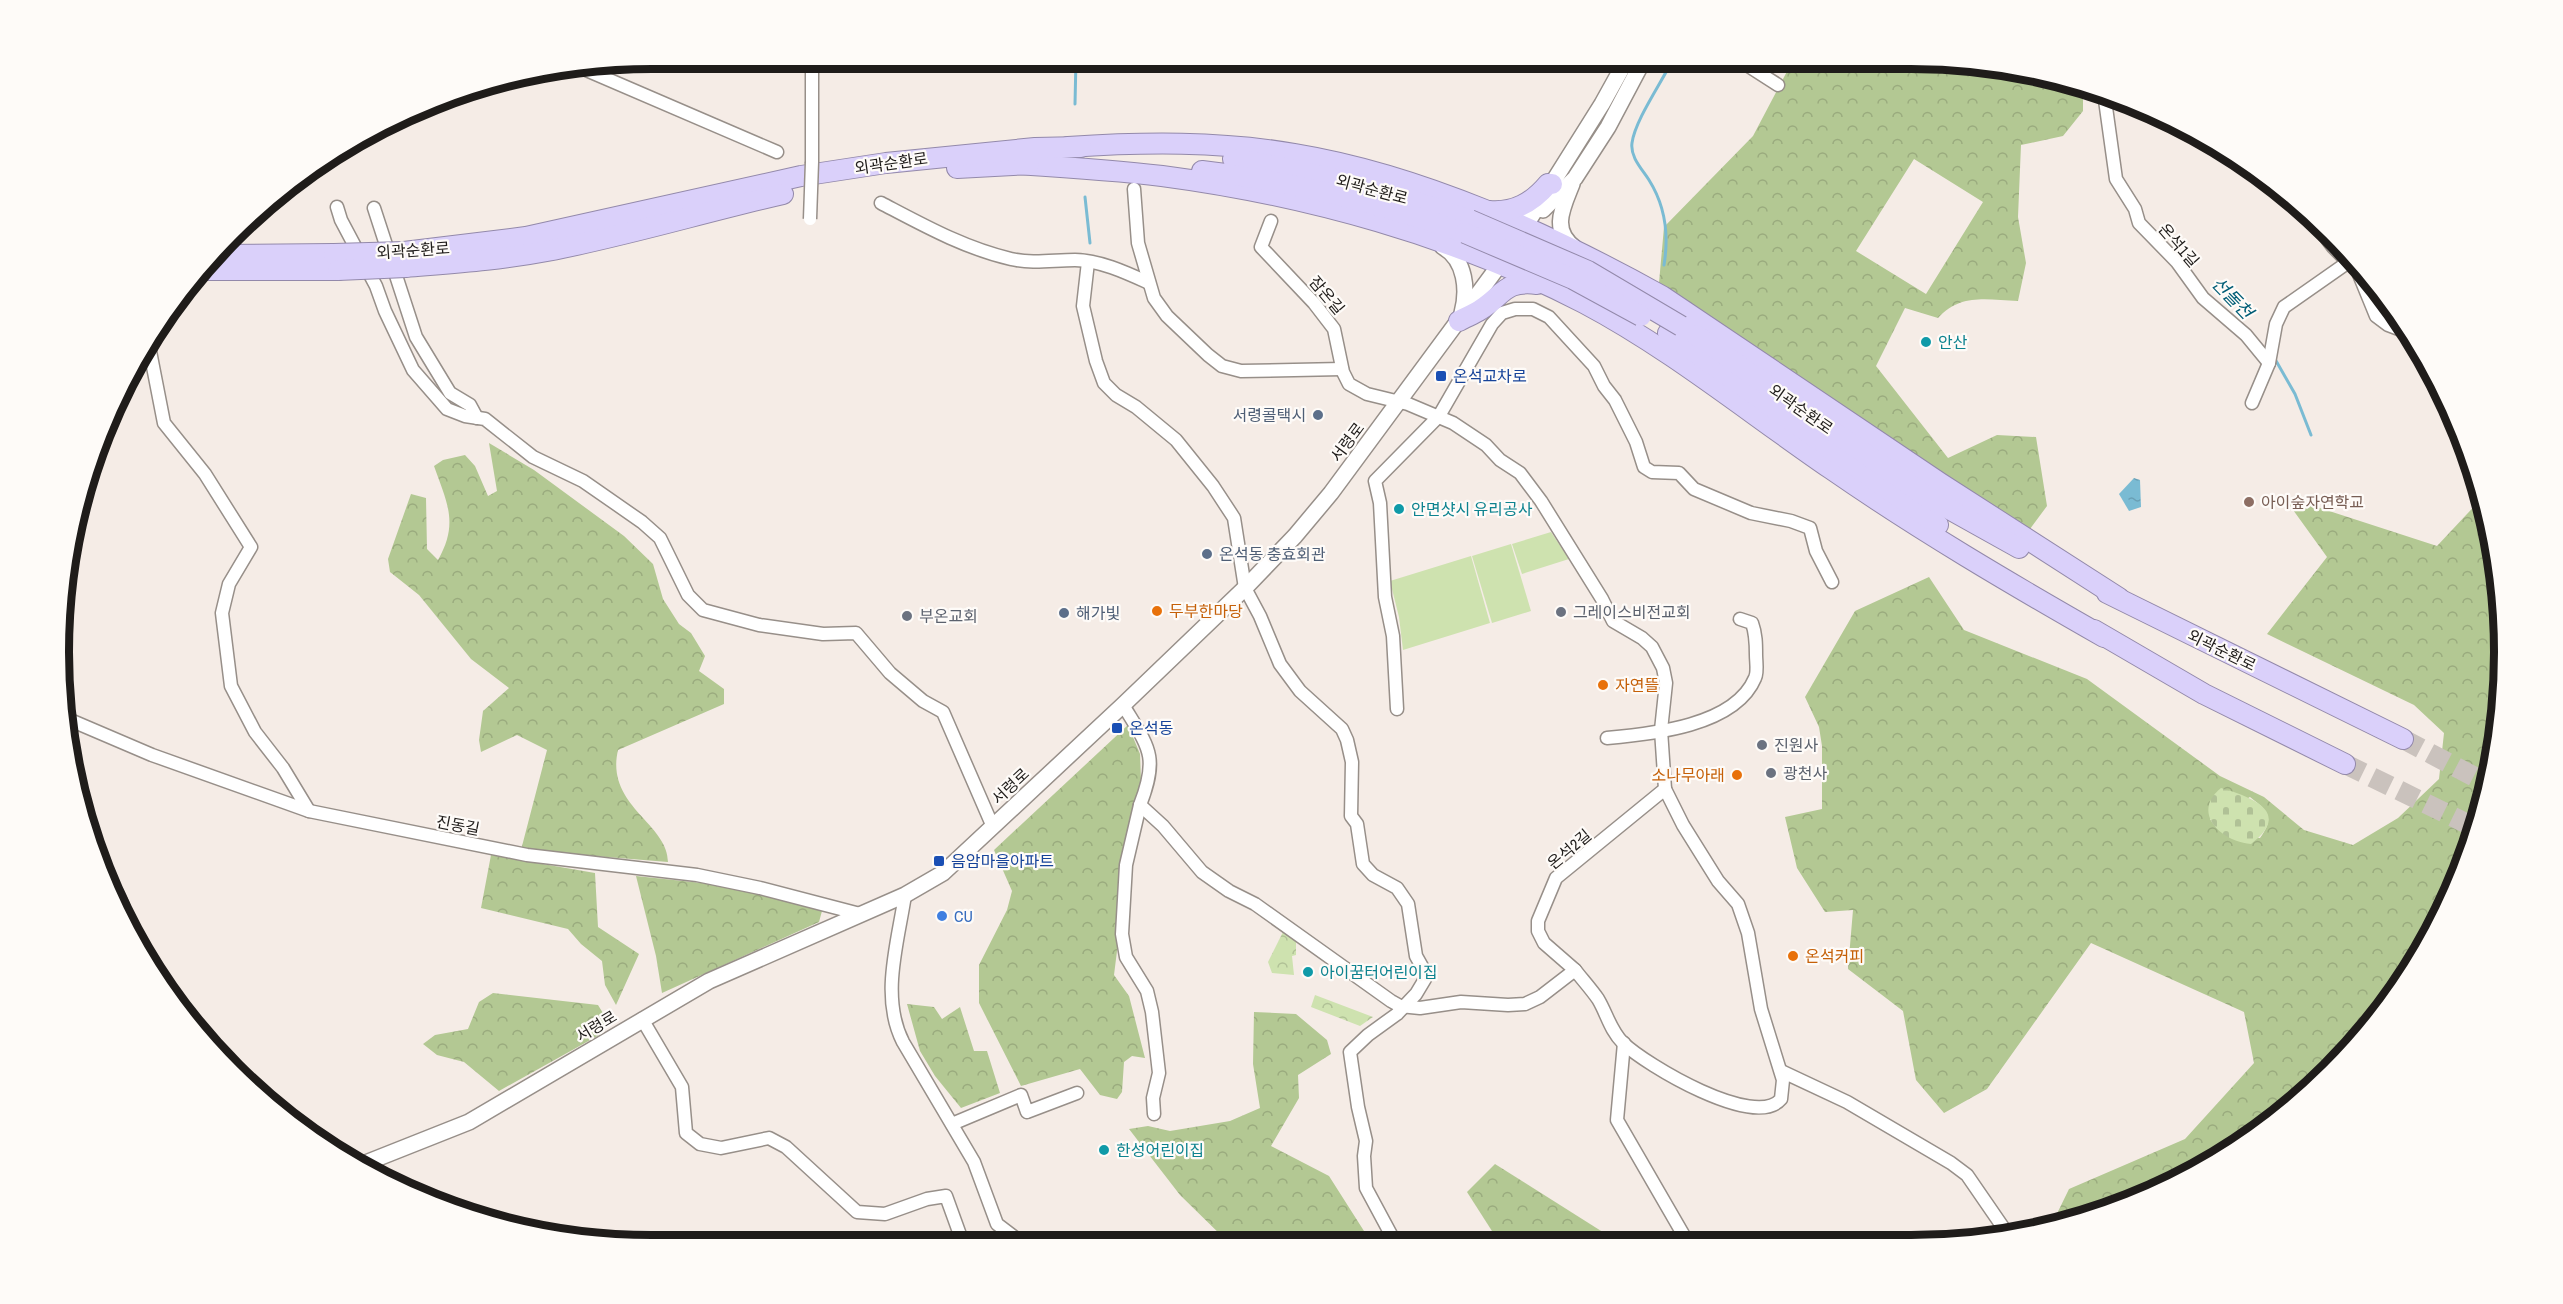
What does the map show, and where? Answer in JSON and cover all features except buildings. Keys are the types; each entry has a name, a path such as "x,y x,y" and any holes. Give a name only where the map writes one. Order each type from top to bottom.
{"highway":[{"name":"외곽순환로","path":"405,260 526,237 834,171 931,157 1068,147 1195,154 1284,167 1398,195 1524,241 1588,271 1924,495 2031,555 2403,739"},
{"path":"1017,164 1129,172 1205,183 1327,209 1443,243 1500,265 1588,305 1680,362 1776,431 1951,549 2104,637"},
{"name":"외곽순환로","path":"213,269 336,262 498,259 614,237 766,197 841,182 965,167 1017,164 1134,164 1271,180 1471,221"},
{"path":"1471,221 1519,207 1534,199 1556,177"},
{"path":"1471,221 1526,227 1662,296 1968,501 2119,598"},
{"name":"외곽순환로","path":"225,256 336,262"},
{"path":"1459,321 1482,310 1503,290 1514,284 1545,285"},
{"name":"외곽순환로","path":"1675,329 1893,494 2104,637 2212,699 2345,764"}],"street":[{"path":"810,219 812,69"},
{"name":"서령로","path":"369,1162 449,1131 487,1112 710,981 744,968 905,895 943,873 1245,588 1310,519 1400,402 1500,265 1526,227 1621,69"},
{"name":"서령로","path":"1526,227 1575,178 1608,127 1639,69"},
{"path":"1753,69 1778,85"},
{"path":"592,72 777,152"},
{"name":"온석1길","path":"2105,103 2116,178 2135,209 2139,223 2177,262 2203,298 2246,335 2270,363"},
{"path":"1556,177 1575,178 1562,210 1560,226 1564,238 1579,250 1579,253"},
{"path":"1134,189 1138,243 1154,298 1167,316 1222,366 1241,371 1342,369"},
{"path":"881,202 940,234 977,250 1013,260 1039,263 1077,260 1088,262 1126,272 1149,282"},
{"path":"337,207 376,286 412,370 447,409 485,419 533,457 583,481 642,522 660,538 688,596 703,610 759,626 823,634 856,633 890,673 923,701 943,712 993,827"},
{"path":"374,208 416,337 450,393 470,405 477,418"},
{"name":"잠온길","path":"1271,221 1261,247 1314,303 1334,329 1345,379 1354,389 1400,402"},
{"path":"1443,243 1443,248 1457,260 1464,280 1464,302 1459,321"},
{"path":"1088,262 1083,306 1096,361 1104,382 1116,395 1136,407 1176,440 1213,486 1234,518 1245,588 1280,664 1300,691 1342,729 1347,740 1352,762 1351,816 1357,825 1363,864 1367,870 1402,892 1408,904 1416,956 1426,976 1416,994 1404,1007 1350,1052 1358,1107 1366,1141 1364,1156 1366,1188 1391,1235"},
{"path":"2252,403 2270,363 2276,324 2285,305 2345,264"},
{"path":"2365,286 2376,316 2396,327"},
{"path":"1396,708 1393,636 1385,597 1380,503 1375,481 1439,416 1497,317 1515,309 1540,312 1555,323 1594,366 1604,386 1616,400 1646,469 1654,472 1679,473 1694,489 1751,513 1791,521 1810,528 1816,551 1832,582"},
{"path":"151,354 164,423 205,474 251,547 229,584 222,613 231,686 255,732 283,768 309,811"},
{"path":"1140,805 1163,826 1202,872 1229,891 1255,904 1391,1001 1404,1007 1424,1008 1467,1002 1525,1004 1540,997 1575,970 1598,999 1612,1030 1624,1044 1654,1065 1690,1086 1752,1108 1771,1107 1780,1101 1784,1090 1780,1071 1761,1008 1748,933 1738,904 1718,881 1683,825 1665,789 1661,730 1666,676 1652,647 1613,621 1602,599 1541,501 1520,473 1500,460 1477,439 1439,416 1400,402"},
{"path":"1607,738 1661,730 1720,714 1734,705 1745,694 1756,676 1756,645 1752,623 1740,619"},
{"path":"1123,705 1146,746 1151,761 1150,777 1140,805 1126,865 1122,934 1126,957 1147,991 1152,1012 1159,1073 1153,1098 1154,1114"},
{"name":"진동길","path":"73,721 152,755 309,811 527,855 697,875 760,888 860,914"},
{"name":"온석2길","path":"1575,970 1544,943 1538,932 1539,921 1556,879 1665,789"},
{"path":"905,895 892,987 894,1016 903,1042 974,1162 997,1224 1011,1235"},
{"path":"642,1019 682,1087 686,1133 700,1144 721,1148 768,1138 786,1147 857,1212 885,1214 927,1199 946,1196 960,1235"},
{"path":"1624,1044 1617,1120 1684,1235"},
{"path":"1780,1071 1856,1107 1951,1163 1967,1175 2003,1227"},
{"path":"952,1124 1021,1095 1027,1112 1077,1093"}],"green space":[{"path":"1788,69 1949,70 2025,80 2083,95 2083,111 2063,136 2021,145 2018,217 2026,263 2018,301 1985,299 1965,301 1947,310 1938,318 1905,308 1876,366 1948,458 1997,435 2036,437 2047,506 2030,529 1927,471 1659,283 1664,227 1753,136","holes":["1914,159 1983,202 1926,294 1856,251"]},
{"path":"489,443 534,470 624,536 653,564 663,599 679,624 691,633 705,656 699,671 724,689 724,704 618,750 616,769 620,786 628,800 658,836 665,848 668,862 521,850 547,750 517,735 481,752 479,740 483,711 509,688 471,659 419,595 390,572 388,559 411,494 426,498 427,549 438,560 444,547 448,535 449,513 434,466 443,460 465,455 475,466 488,496 497,491"},
{"path":"2283,496 2437,546 2475,505 2483,538 2493,614 2493,690 2483,766 2474,803 2450,875 2416,944 2374,1007 2323,1064 2295,1090 2235,1137 2169,1175 2134,1191 2056,1217 2069,1189 2185,1139 2254,1063 2244,1012 2091,943 1987,1089 1944,1113 1916,1080 1903,1011 1848,969 1853,910 1825,912 1797,868 1785,817 1822,809 1822,746 1819,727 1805,697 1855,611 1929,577 1964,630 2087,679 2220,776 2264,797 2304,830 2353,845 2398,818 2439,779 2444,733 2414,705 2267,634 2327,557","holes":["2250,797 2265,811 2268,819 2267,825 2260,838 2225,834 2210,819"]},
{"path":"1551,532 1569,559 1522,574 1512,544"},
{"path":"1511,544 1531,611 1492,623 1472,556"},
{"path":"1471,556 1490,623 1403,650 1399,617 1390,581"},
{"path":"1128,725 1140,754 1141,781 1127,832 1119,876 1118,943 1114,975 1129,996 1145,1058 1132,1056 1124,1062 1122,1092 1117,1099 1100,1095 1080,1069 1021,1086 979,1003 979,965 1007,910 1012,891 994,850"},
{"path":"2221,788 2255,801 2268,815 2268,823 2263,833 2251,844 2230,838 2221,832 2209,816 2212,798"},
{"path":"491,855 595,873 598,927 639,954 616,1005 605,985 602,961 581,944 568,929 481,908"},
{"path":"636,876 702,883 812,905 822,911 819,922 662,993 656,956"},
{"path":"1284,930 1296,939 1296,955 1292,956 1294,975 1272,973 1268,962"},
{"path":"493,993 598,1005 606,1018 601,1034 499,1091 464,1062 437,1055 423,1044 435,1035 468,1029 479,1002"},
{"path":"1315,995 1373,1017 1360,1026 1311,1007"},
{"path":"907,1004 934,1007 942,1019 960,1007 974,1051 987,1051 1000,1093 961,1108 935,1076 920,1051"},
{"path":"1254,1012 1296,1014 1327,1040 1331,1054 1298,1075 1299,1098 1271,1146 1329,1176 1367,1235 1221,1235 1180,1195 1129,1129 1148,1126 1170,1131 1230,1121 1260,1108 1253,1064"},
{"path":"1495,1164 1607,1235 1495,1235 1467,1192"}],"water":[{"path":"2134,478 2140,480 2141,507 2129,511 2119,494"}],"waterway":[{"path":"1075,104 1076,69"},
{"path":"1664,265 1666,232 1663,211 1655,190 1635,158 1632,143 1643,112 1667,69"},
{"path":"1085,197 1090,243"},
{"name":"선돌천","path":"2275,359 2295,394 2311,435"}],"tunnel":[{"path":"2403,739 2480,780"},
{"path":"2345,764 2468,824"}],"place":[{"name":"안산","path":"1926,342"},
{"name":"온석교차로","path":"1441,376"},
{"name":"서령콜택시","path":"1318,415"},
{"name":"아이숲자연학교","path":"2249,502"},
{"name":"안면샷시 유리공사","path":"1399,509"},
{"name":"온석동 충효회관","path":"1207,554"},
{"name":"두부한마당","path":"1157,611"},
{"name":"그레이스비전교회","path":"1561,612"},
{"name":"해가빛","path":"1064,613"},
{"name":"부온교회","path":"907,616"},
{"name":"자연뜰","path":"1603,685"},
{"name":"온석동","path":"1117,728"},
{"name":"진원사","path":"1762,745"},
{"name":"광천사","path":"1771,773"},
{"name":"소나무아래","path":"1737,775"},
{"name":"음암마을아파트","path":"939,861"},
{"name":"CU","path":"942,916"},
{"name":"온석커피","path":"1793,956"},
{"name":"아이꿈터어린이집","path":"1308,972"},
{"name":"한성어린이집","path":"1104,1150"}]}
